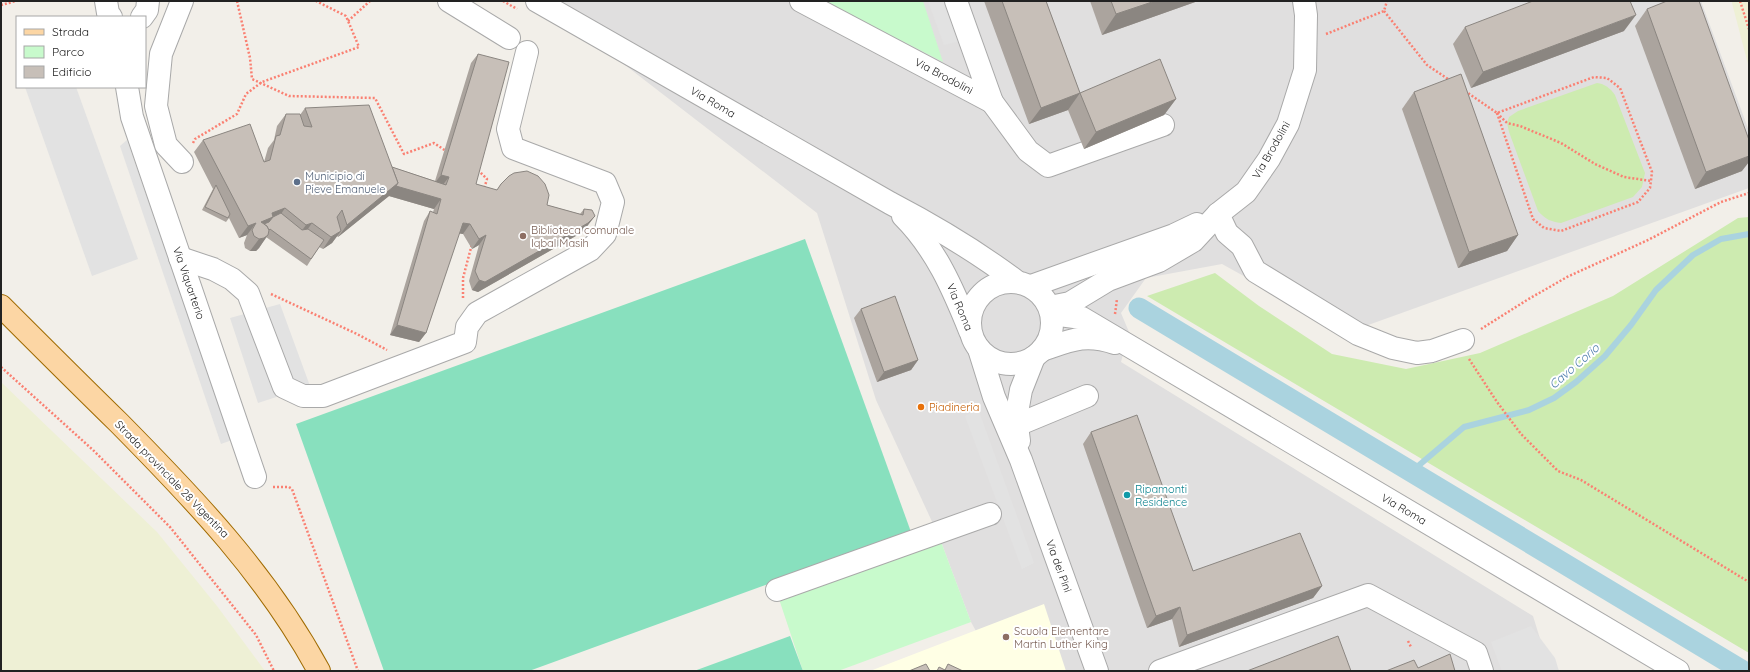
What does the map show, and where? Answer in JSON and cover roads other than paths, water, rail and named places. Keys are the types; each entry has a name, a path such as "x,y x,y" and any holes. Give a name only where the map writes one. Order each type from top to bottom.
{"main road":[{"name":"Strada provinciale 28 Vigentina","path":"1,306 172,476 228,537 270,592 305,645 319,671"}],"street":[{"path":"106,1 108,13 110,16"},
{"path":"143,16 147,10 148,1"},
{"path":"182,1 161,54 156,106 166,145 182,162"},
{"path":"449,1 508,38"},
{"name":"Via Roma","path":"537,1 890,203 926,222 981,254 1024,283"},
{"name":"Via Brodolini","path":"801,1 992,102"},
{"name":"Via Brodolini","path":"956,1 992,102"},
{"name":"Via Brodolini","path":"1051,311 1070,303 1108,280 1159,261 1193,241 1218,214 1246,192 1269,159 1288,124 1305,70 1306,15 1304,1"},
{"path":"180,258 213,269 232,279 248,293 284,387 303,396 323,396 465,342 467,327 477,313 590,250 605,234 612,202 605,183 513,148 508,129 527,52"},
{"name":"Via Viquarterio","path":"127,88 132,117 255,477"},
{"path":"992,102 1028,150 1048,166 1163,125"},
{"name":"Via Roma","path":"890,203 920,233 951,284 975,342"},
{"path":"1218,214 1227,233 1242,246 1255,271 1358,334 1393,348 1417,353 1432,351 1464,340"},
{"name":"Via Brodolini","path":"1024,283 1174,235 1218,214"},
{"path":"1000,282 1024,283 1043,295 1051,311 1052,327 1049,339 1038,354 1024,362 1011,364 999,362 988,357 975,342 970,319 974,303 985,290 1000,282"},
{"name":"Via Roma","path":"1051,311 1082,318 1129,348 1678,671"},
{"name":"Via Roma","path":"1038,354 1077,338 1100,338 1129,348"},
{"name":"Via dei Pini","path":"975,342 994,397 1021,460 1097,671"},
{"name":"Via dei Pini","path":"1021,460 1016,418 1021,390 1038,354"},
{"path":"1017,425 1087,396"},
{"path":"777,590 990,514"},
{"path":"1160,671 1368,595 1476,653 1482,671"}],"waterway":[{"name":"Cavo Corio","path":"1411,472 1464,427 1529,410 1554,398 1576,382 1605,356 1631,325 1656,290 1693,255 1721,239 1749,234"},
{"path":"1139,308 1743,671"}],"place":[{"name":"Municipio di Pieve Emanuele","path":"297,182"},
{"name":"Biblioteca comunale Iqbal Masih","path":"523,236"},
{"name":"Piadineria","path":"921,407"},
{"name":"Ripamonti Residence","path":"1127,495"},
{"name":"Scuola Elementare Martin Luther King","path":"1006,637"}]}
